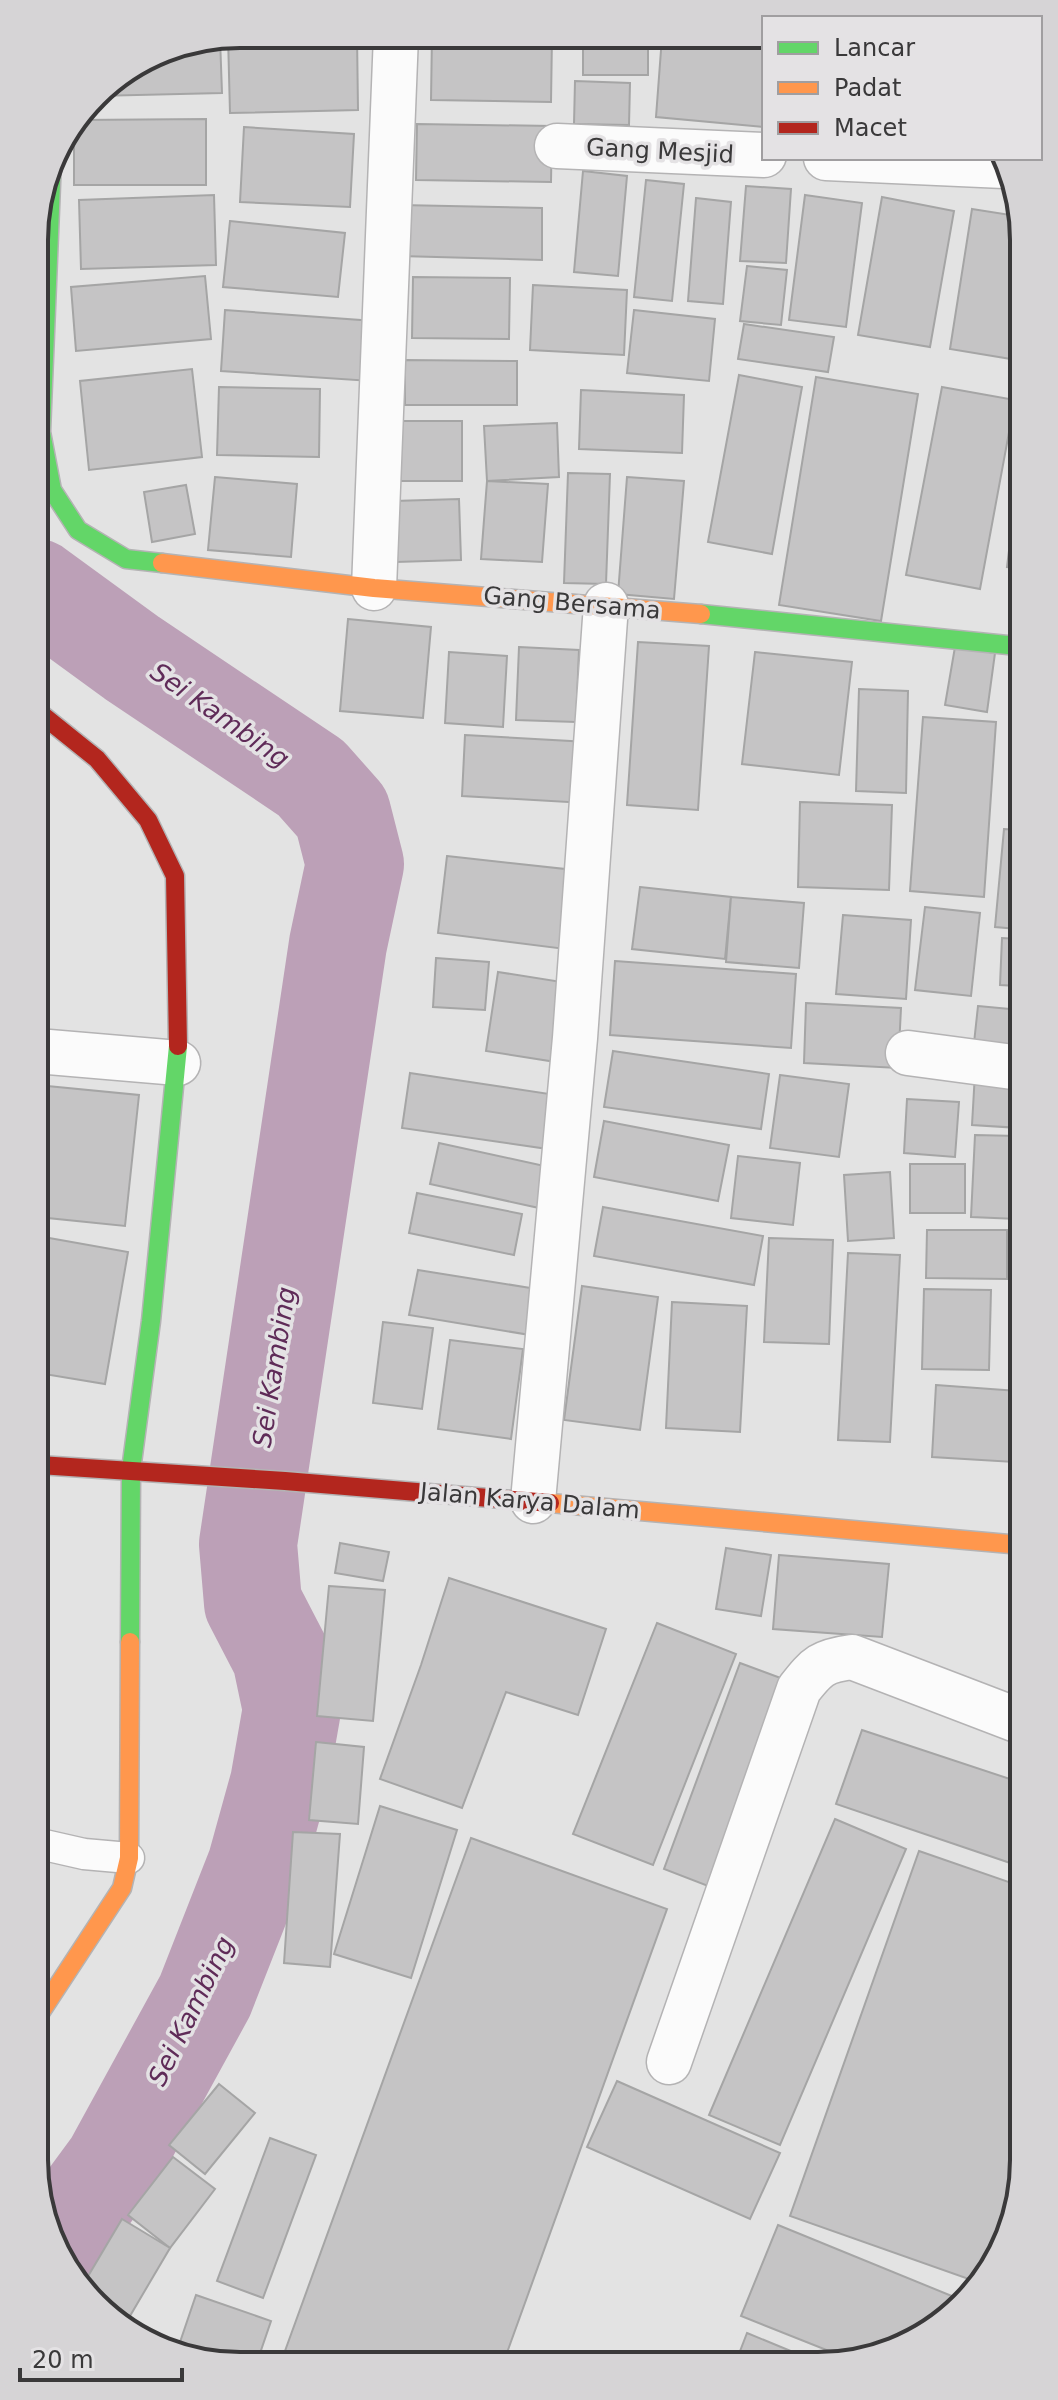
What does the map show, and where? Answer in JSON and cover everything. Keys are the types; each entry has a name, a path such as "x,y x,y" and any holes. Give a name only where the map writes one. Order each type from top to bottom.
{"street":[{"path":"374,588 395,48"},
{"name":"Gang Mesjid","path":"557,146 762,155"},
{"path":"870,160 994,166"},
{"name":"Gang Bersama","path":"48,258 50,217"},
{"name":"Gang Bersama","path":"48,469 52,490 78,530 126,559 374,588 606,605 1010,645"},
{"path":"533,1501 575,1038 606,605"},
{"path":"48,720 97,759 148,820 175,876 178,1063 151,1321 131,1470 129,1858 122,1888 48,2001"},
{"path":"48,1052 178,1063"},
{"path":"908,1053 1010,1067"},
{"name":"Jalan Karya Dalam","path":"48,1465 375,1486 1010,1544"},
{"path":"669,2062 799,1689 811,1673 826,1661 852,1657 1010,1717"}],"lane":[{"path":"48,1846 84,1854 129,1858"}],"building":[{"path":"357,48 358,110 230,113 228,49"},
{"path":"432,48 552,48 551,102 431,100"},
{"path":"583,48 648,48 648,75 583,75"},
{"path":"661,48 762,48 762,127 656,117"},
{"path":"220,50 222,93 115,96 155,68 179,58"},
{"path":"575,81 630,83 629,125 574,124"},
{"path":"206,119 206,185 74,185 74,144 91,120"},
{"path":"417,124 552,126 551,182 416,180"},
{"path":"244,127 354,134 350,207 240,202"},
{"path":"583,171 627,176 618,276 574,272"},
{"path":"646,180 684,184 672,301 634,297"},
{"path":"746,186 791,189 786,263 740,261"},
{"path":"214,195 216,265 81,269 79,200"},
{"path":"805,195 862,203 846,327 789,320"},
{"path":"882,197 954,211 930,347 858,335"},
{"path":"696,198 731,202 723,304 688,301"},
{"path":"400,205 542,208 542,260 400,256"},
{"path":"972,209 1008,215 1010,359 950,349"},
{"path":"230,221 345,233 338,297 223,287"},
{"path":"747,266 787,270 781,325 740,321"},
{"path":"205,276 211,339 76,351 71,287"},
{"path":"413,277 510,278 509,339 412,338"},
{"path":"533,285 627,290 624,355 530,350"},
{"path":"225,310 374,321 371,381 221,371"},
{"path":"634,310 715,319 709,381 627,373"},
{"path":"744,324 834,337 828,372 738,359"},
{"path":"405,360 517,361 517,405 405,405"},
{"path":"192,369 202,457 89,470 80,381"},
{"path":"739,375 802,387 772,554 708,542"},
{"path":"816,377 918,394 881,621 779,605"},
{"path":"219,387 320,389 319,457 217,455"},
{"path":"942,387 1010,399 1010,427 980,589 906,575"},
{"path":"581,390 684,395 682,453 579,449"},
{"path":"387,421 462,421 462,481 387,481"},
{"path":"557,423 559,477 487,481 484,426"},
{"path":"568,473 610,474 606,584 564,583"},
{"path":"215,477 297,484 291,557 208,550"},
{"path":"627,477 684,481 674,599 618,594"},
{"path":"487,481 548,484 542,562 481,559"},
{"path":"186,485 195,534 152,542 144,492"},
{"path":"459,499 461,560 396,562 394,501"},
{"path":"348,619 431,627 423,718 340,711"},
{"path":"638,642 709,646 698,810 627,805"},
{"path":"519,647 579,650 576,722 516,720"},
{"path":"955,647 995,653 987,712 945,705"},
{"path":"449,652 507,656 503,727 445,723"},
{"path":"755,652 852,662 839,775 742,764"},
{"path":"859,689 908,691 906,793 856,791"},
{"path":"923,717 996,722 984,897 910,891"},
{"path":"465,735 588,742 585,803 462,796"},
{"path":"800,802 892,805 889,890 798,887"},
{"path":"1004,829 1010,829 1010,928 995,927"},
{"path":"447,856 574,870 565,949 438,933"},
{"path":"640,887 731,897 725,959 632,949"},
{"path":"731,897 804,903 799,968 726,962"},
{"path":"925,907 980,913 971,996 915,990"},
{"path":"843,915 911,920 906,999 836,994"},
{"path":"1002,938 1010,938 1010,986 1000,985"},
{"path":"436,958 489,962 485,1010 433,1007"},
{"path":"615,961 796,974 791,1048 610,1035"},
{"path":"498,972 568,983 556,1062 486,1051"},
{"path":"806,1003 901,1008 898,1068 804,1063"},
{"path":"978,1006 1010,1009 1010,1046 974,1043"},
{"path":"613,1051 769,1074 761,1129 604,1107"},
{"path":"410,1073 556,1095 548,1149 402,1128"},
{"path":"975,1073 1010,1075 1010,1127 972,1125"},
{"path":"780,1075 849,1084 839,1157 770,1148"},
{"path":"48,1086 139,1095 125,1226 48,1218"},
{"path":"907,1099 959,1102 955,1157 904,1153"},
{"path":"604,1121 729,1145 718,1201 594,1177"},
{"path":"975,1135 1010,1136 1010,1219 971,1217"},
{"path":"439,1143 549,1167 539,1208 430,1184"},
{"path":"738,1156 800,1163 793,1225 731,1218"},
{"path":"910,1164 965,1164 965,1213 910,1213"},
{"path":"890,1172 894,1238 848,1241 844,1175"},
{"path":"417,1193 522,1214 514,1255 409,1233"},
{"path":"603,1207 763,1236 754,1285 594,1256"},
{"path":"927,1230 1007,1230 1007,1279 926,1278"},
{"path":"48,1238 128,1252 105,1384 48,1375"},
{"path":"769,1238 833,1240 829,1344 764,1342"},
{"path":"848,1253 900,1255 890,1442 838,1440"},
{"path":"418,1270 537,1289 530,1335 409,1315"},
{"path":"582,1286 658,1297 640,1430 564,1420"},
{"path":"924,1289 991,1290 989,1370 922,1369"},
{"path":"672,1302 747,1306 740,1432 666,1428"},
{"path":"383,1322 433,1328 422,1409 373,1403"},
{"path":"450,1340 523,1349 511,1439 438,1429"},
{"path":"936,1385 1010,1390 1010,1462 932,1457"},
{"path":"340,1543 389,1552 383,1581 335,1573"},
{"path":"726,1548 771,1555 761,1616 716,1609"},
{"path":"779,1555 889,1564 882,1637 773,1629"},
{"path":"449,1578 606,1629 578,1715 506,1692 462,1808 380,1779"},
{"path":"329,1586 385,1590 373,1721 317,1716"},
{"path":"657,1623 736,1654 653,1865 573,1834"},
{"path":"740,1663 797,1684 721,1891 664,1869"},
{"path":"862,1730 1010,1779 1010,1863 836,1804"},
{"path":"316,1742 364,1747 358,1824 309,1820"},
{"path":"380,1806 457,1830 411,1978 334,1954"},
{"path":"835,1819 906,1849 780,2145 709,2115"},
{"path":"293,1832 340,1834 330,1967 284,1963"},
{"path":"471,1838 667,1909 507,2352 285,2352"},
{"path":"919,1851 1010,1882 1010,2172 1003,2209 984,2256 968,2279 790,2216"},
{"path":"617,2081 780,2153 750,2219 587,2147"},
{"path":"219,2084 255,2113 205,2174 169,2145"},
{"path":"270,2138 316,2155 263,2298 217,2281"},
{"path":"173,2157 215,2189 170,2248 128,2215"},
{"path":"122,2219 170,2248 130,2317 104,2296 88,2277"},
{"path":"778,2225 952,2296 924,2320 903,2332 843,2350 829,2351 741,2316"},
{"path":"196,2295 271,2321 260,2352 215,2350 180,2342"},
{"path":"747,2333 793,2352 740,2352"}],"waterway":[{"name":"Sei Kambing","path":"48,597 132,658 311,778 342,813 355,864 338,944 248,1544 253,1603 281,1657 292,1709 279,1783 256,1866 205,1996 113,2164 74,2217 66,2239"}],"traffic: fast":[{"path":"48,258 50,217"},
{"path":"48,469 52,490 78,530 126,559 162,563"},
{"path":"701,614 1010,645"},
{"path":"130,1642 131,1470 151,1321 178,1046"}],"traffic: slow":[{"path":"162,563 374,588 701,614"},
{"path":"550,1503 1010,1544"},
{"path":"48,2001 122,1888 129,1858 130,1642"}],"traffic: jam":[{"path":"48,720 97,759 148,820 175,876 178,1046"},
{"path":"48,1466 550,1503"}]}
